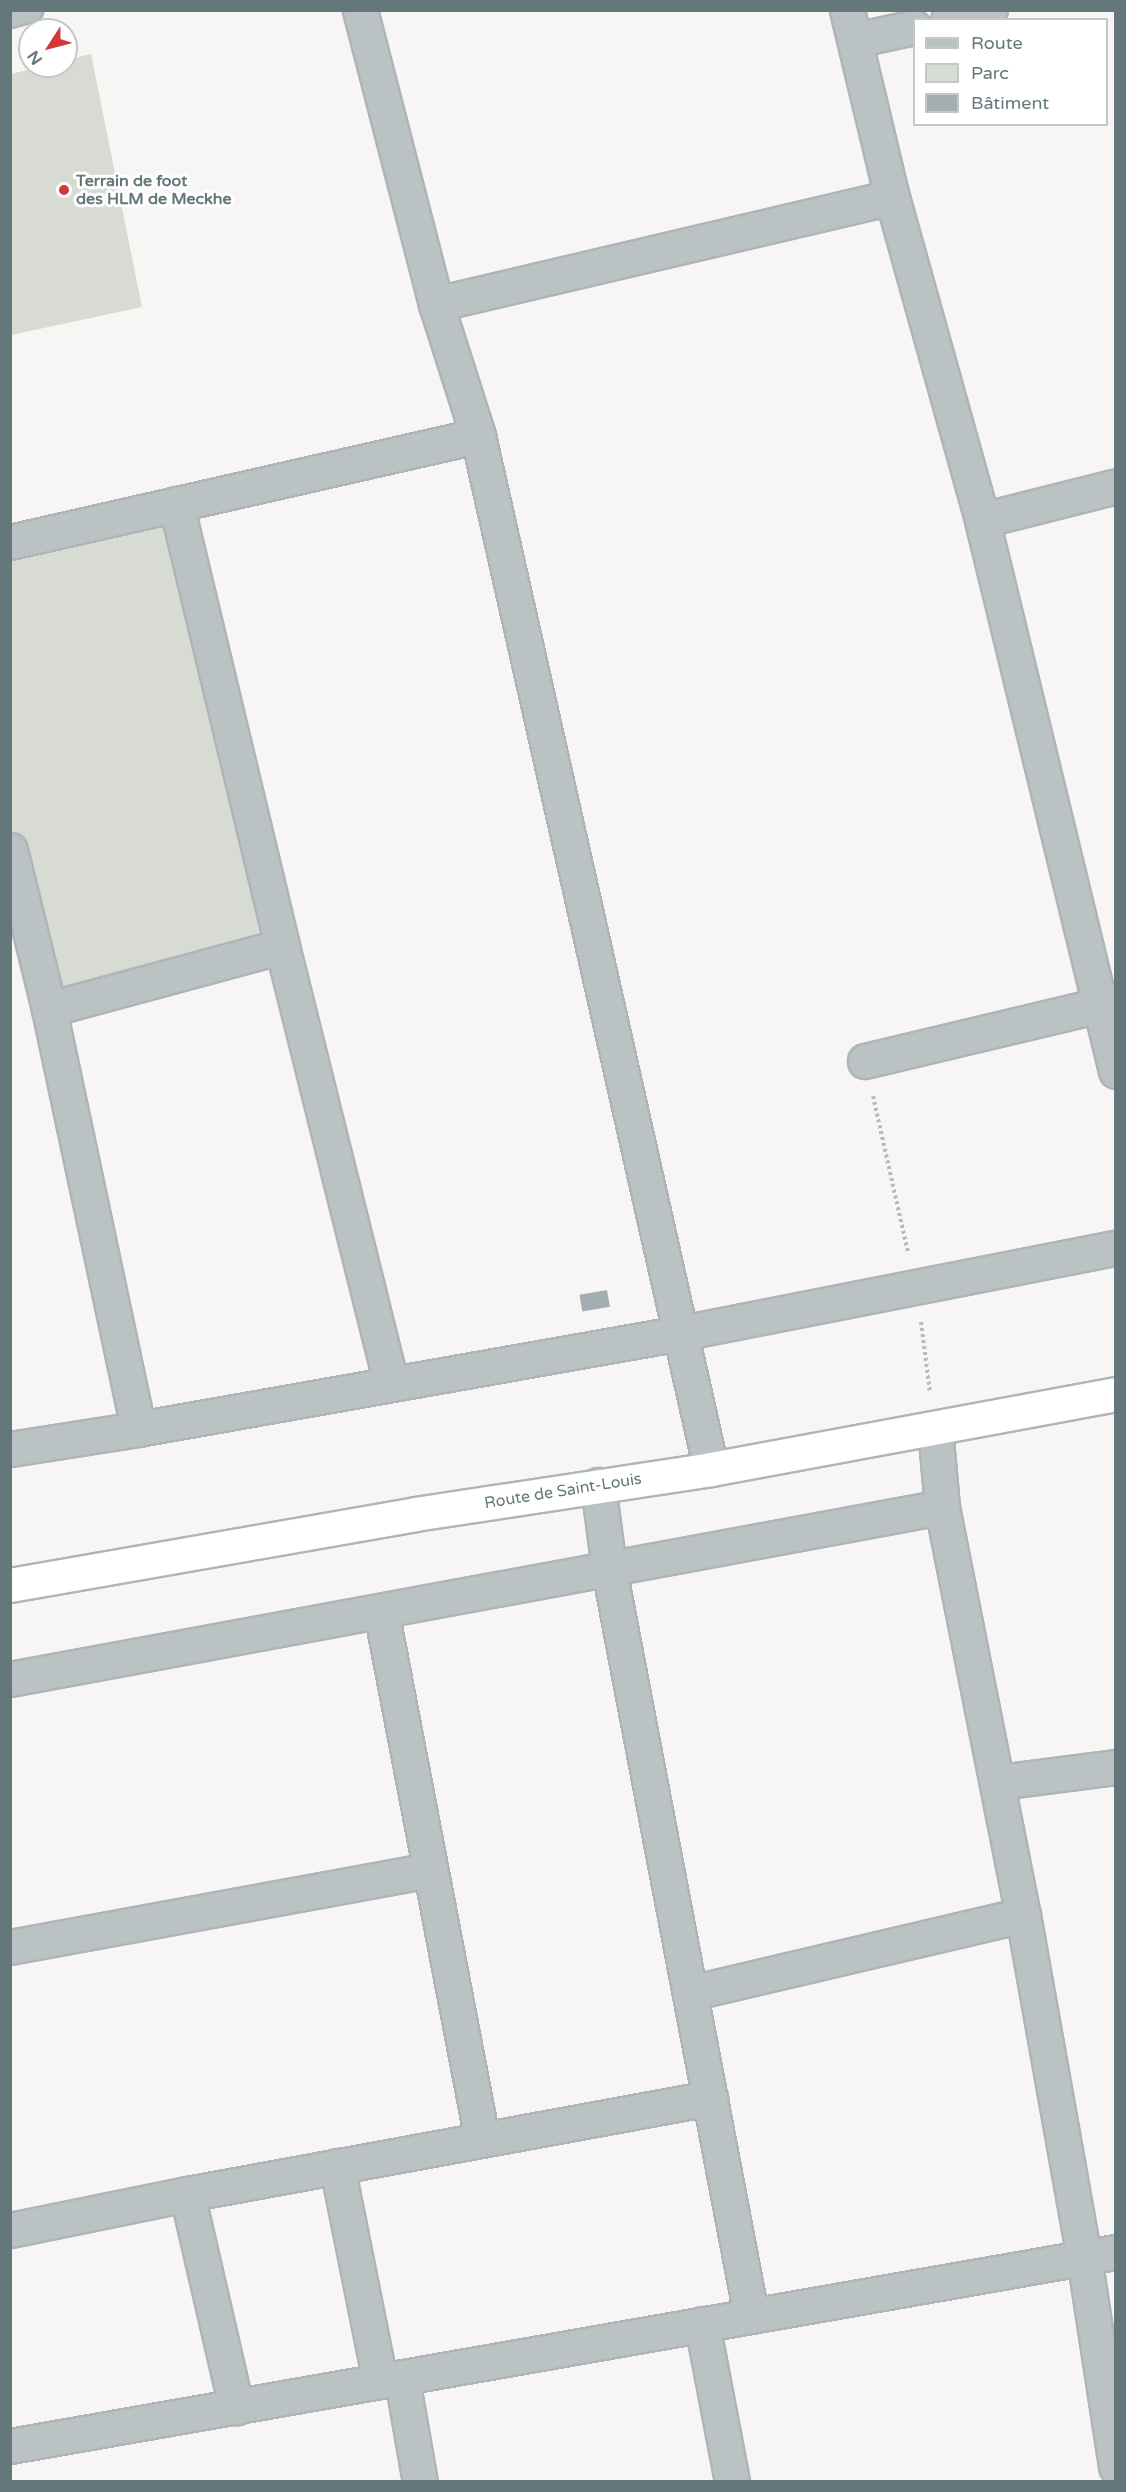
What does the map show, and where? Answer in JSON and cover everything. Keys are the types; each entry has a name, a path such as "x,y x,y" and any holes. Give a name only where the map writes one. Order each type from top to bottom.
{"highway":[{"name":"Route de Saint-Louis","path":"10,1585 415,1514 711,1469 1116,1394"}],"street":[{"path":"360,10 436,304 478,436 711,1469"},
{"path":"956,18 990,10"},
{"path":"913,27 851,25 892,197 982,520 1107,1004 1116,1071"},
{"path":"436,304 892,197"},
{"path":"10,542 478,436"},
{"path":"982,520 1116,486"},
{"path":"176,504 282,946 391,1384"},
{"path":"10,850 49,1009 138,1429"},
{"path":"49,1009 282,946"},
{"path":"865,1061 1107,1004"},
{"path":"10,1449 138,1429 681,1333 1116,1248"},
{"path":"935,1428 942,1507 999,1782 1023,1915 1100,2254 1116,2467"},
{"path":"598,1485 609,1569 751,2315"},
{"path":"10,1679 942,1507"},
{"path":"381,1611 482,2139"},
{"path":"999,1782 1116,1767"},
{"path":"10,1947 430,1869"},
{"path":"690,1993 1023,1915"},
{"path":"10,2230 187,2194 710,2098"},
{"path":"337,2166 391,2380 420,2481"},
{"path":"187,2194 236,2407"},
{"path":"10,2446 1100,2254"},
{"path":"702,2324 732,2481"}],"lane":[{"path":"10,16 31,10"}],"path":[{"path":"865,1061 916,1287 935,1428"}],"green space":[{"name":"Terrain de foot des HLM de Meckhe","path":"91,54 142,307 11,335 11,74 18,72 18,78 78,78 78,57"},
{"path":"178,513 282,946 49,1009 11,850 10,544"}],"building":[{"path":"607,1290 610,1307 582,1312 579,1295"}],"place":[{"name":"Terrain de foot des HLM de Meckhe","path":"64,190"}]}
